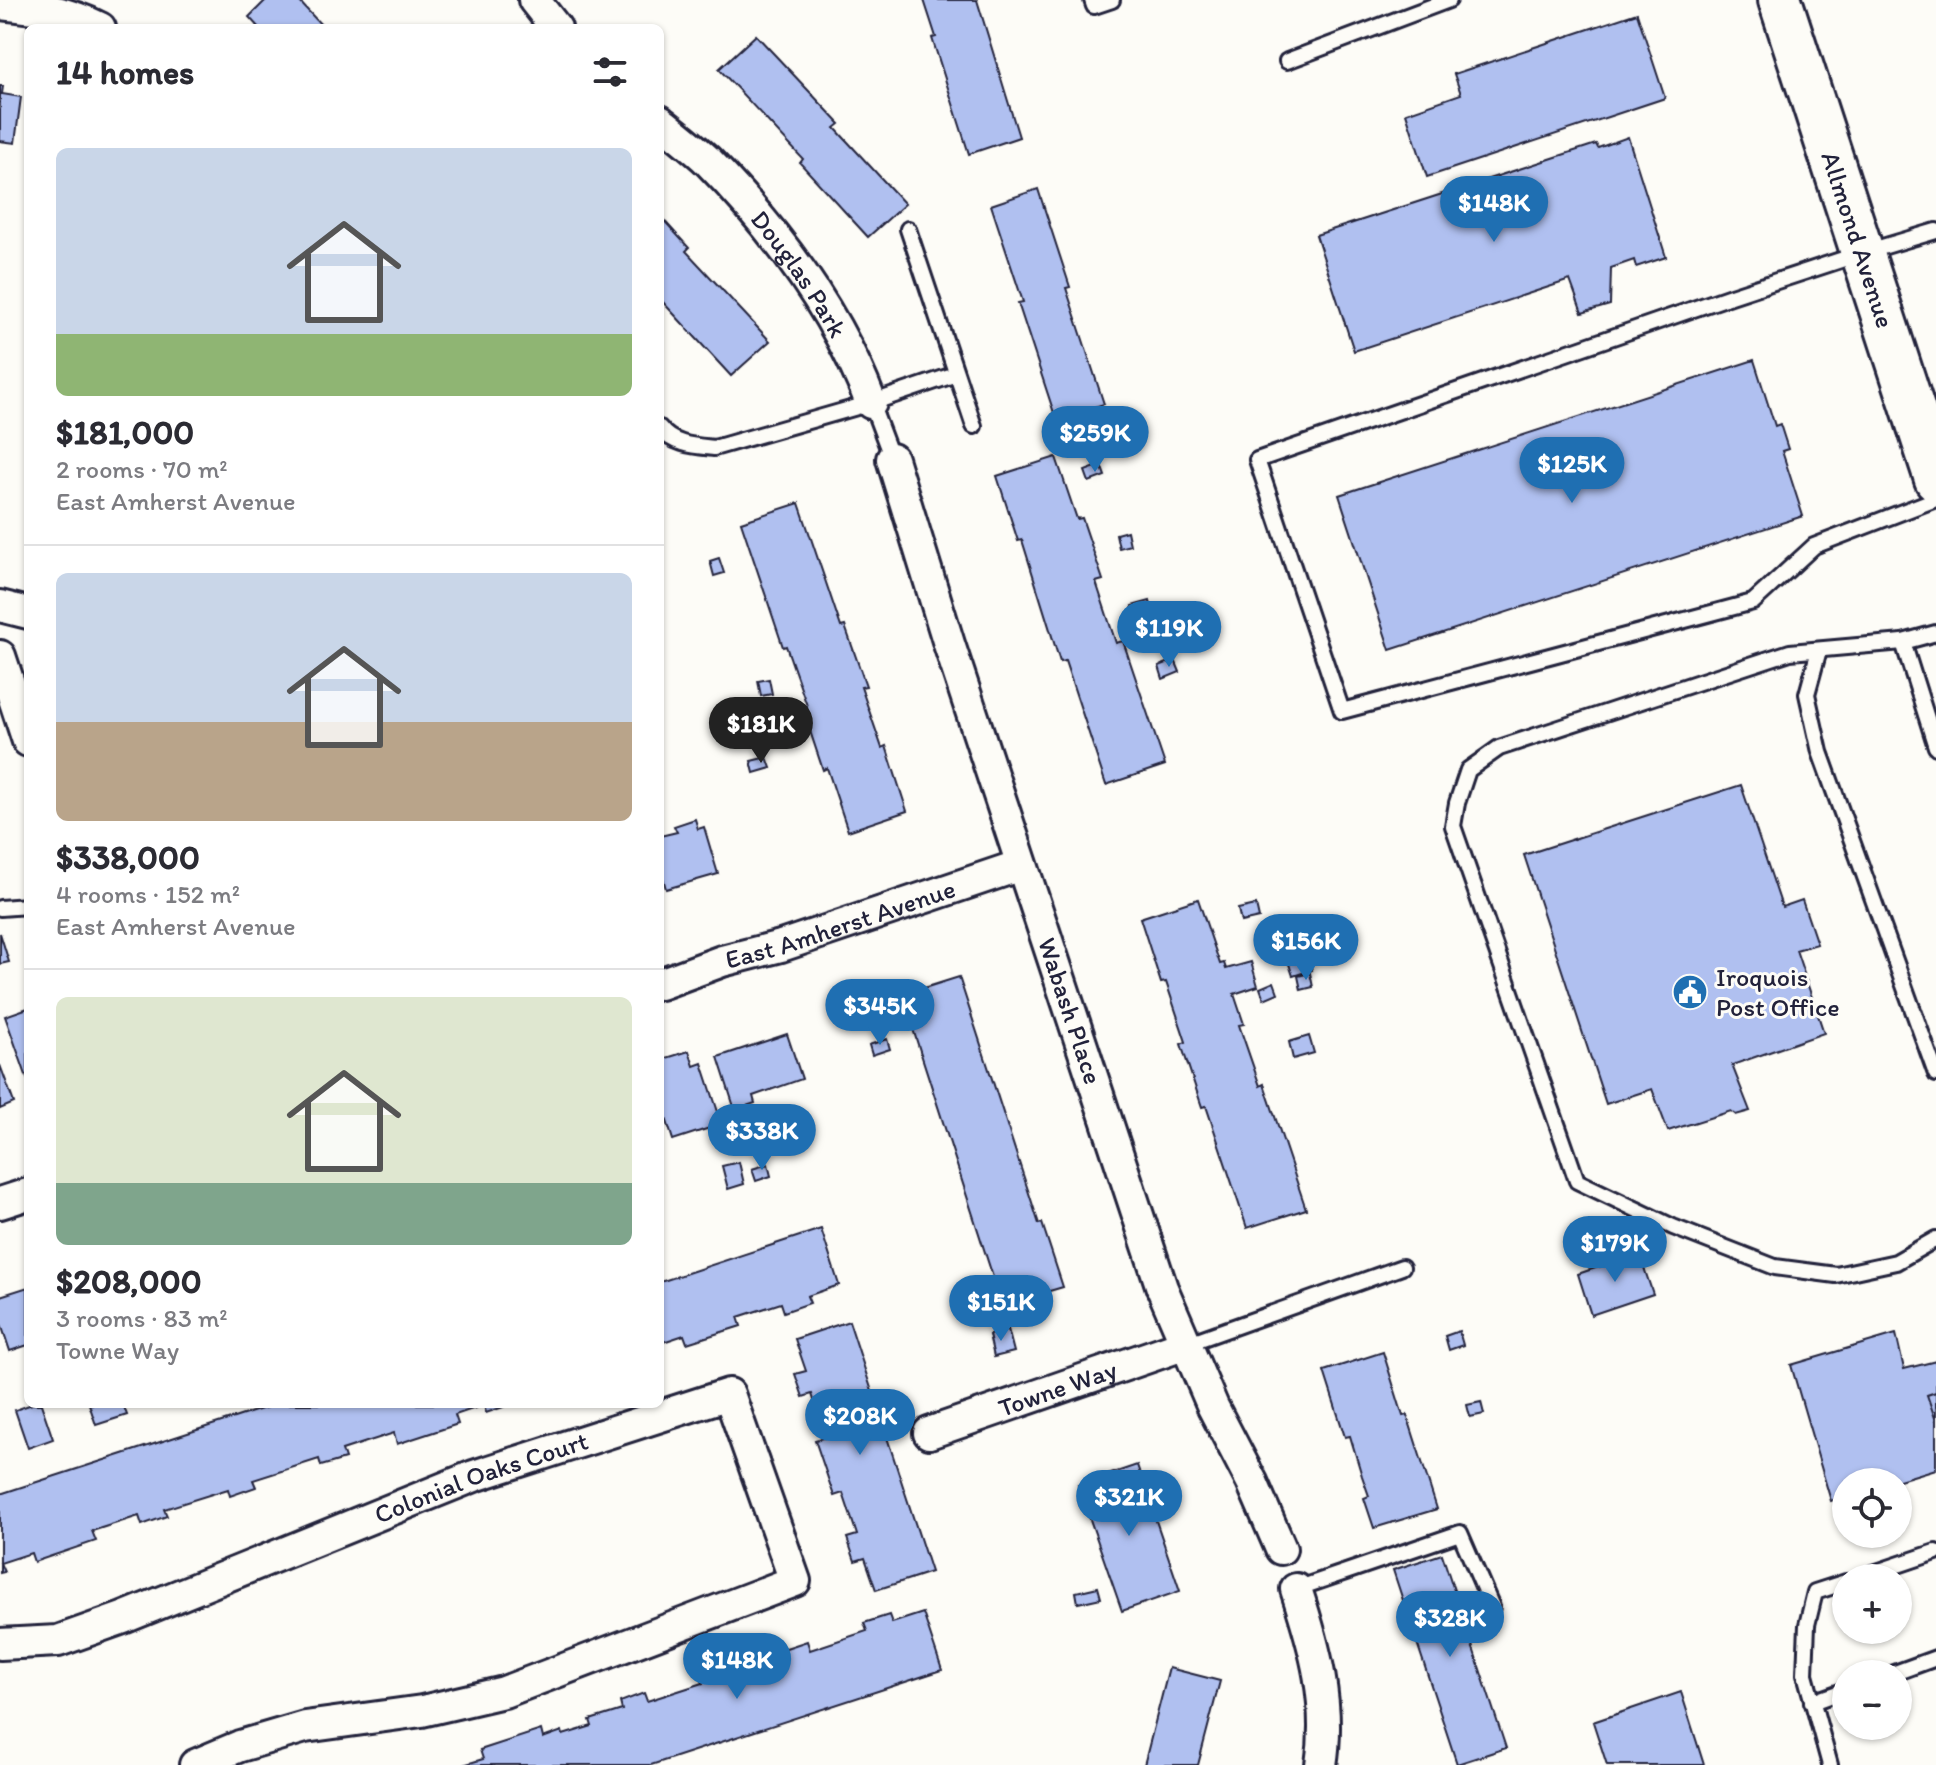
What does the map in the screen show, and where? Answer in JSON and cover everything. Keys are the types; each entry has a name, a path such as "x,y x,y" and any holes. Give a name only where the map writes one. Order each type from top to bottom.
{"street":[{"path":"534,0 553,24"},
{"name":"Allmond Avenue","path":"1780,0 1936,479"},
{"path":"0,4 51,9 92,24"},
{"name":"Douglas Park","path":"664,124 705,159 775,235 824,306 857,366 871,403"},
{"name":"Wabash Place","path":"892,459 949,644 1162,1288 1213,1407 1252,1482 1281,1549"},
{"path":"0,606 24,612"},
{"path":"0,656 24,729"},
{"name":"East Amherst Avenue","path":"664,983 1021,865"},
{"path":"0,1203 24,1195"},
{"name":"Towne Way","path":"929,1433 1186,1344"},
{"name":"Colonial Oaks Court","path":"0,1644 58,1641 123,1618 474,1476 729,1394 795,1581 504,1692 422,1711 305,1727 240,1746 195,1765"},
{"path":"1296,1589 1315,1647 1321,1683 1321,1765"}],"lane":[{"path":"1092,0 1094,6 1112,0"},
{"path":"1287,61 1449,0"},
{"path":"908,229 974,426"},
{"path":"1936,231 1716,301 1257,460 1342,711 1753,602 1814,546 1936,499"},
{"path":"664,434 689,446 714,448 871,403 956,374"},
{"name":"Douglas Park","path":"871,403 892,459"},
{"path":"1936,633 1903,642 1790,652 1499,748 1468,770 1453,826 1577,1181 1673,1227 1775,1267 1836,1275 1896,1262 1936,1239"},
{"path":"1903,642 1936,747"},
{"path":"1819,650 1807,694 1820,752 1936,1074"},
{"path":"0,908 24,906"},
{"path":"1186,1344 1402,1267"},
{"path":"1296,1589 1460,1533 1492,1607"},
{"path":"1900,1564 1936,1552"},
{"path":"1830,1765 1805,1674 1807,1625 1815,1592 1832,1587"},
{"path":"1912,1667 1936,1658"},
{"path":"1812,1702 1832,1695"}],"building":[{"path":"266,0 298,0 320,24 255,24 249,17"},
{"path":"924,0 977,0 1019,137 969,154 932,38 936,37"},
{"path":"1637,13 1665,98 1427,177 1406,113 1461,94 1454,74"},
{"path":"756,35 840,124 835,128 905,204 868,237 800,163 803,159 719,69"},
{"path":"0,86 3,86 2,94 21,97 15,143 0,141"},
{"path":"1628,137 1666,257 1636,267 1634,260 1611,268 1610,305 1582,313 1570,280 1354,351 1316,235 1596,144 1598,148"},
{"path":"1038,189 1104,404 1056,419 1018,303 1023,302 991,205"},
{"path":"664,220 689,248 686,251 770,341 731,376 664,303"},
{"path":"1754,360 1775,426 1780,424 1788,449 1782,451 1803,516 1390,650 1339,495"},
{"path":"1056,457 1077,519 1082,518 1103,580 1096,582 1116,643 1123,641 1165,765 1106,785 1065,661 1060,662 1022,540 1018,541 997,476"},
{"path":"1101,465 1105,476 1089,482 1085,471"},
{"path":"799,503 841,627 845,626 866,686 861,687 882,748 886,746 907,811 848,831 827,768 823,770 802,707 807,706 786,646 783,647 741,522"},
{"path":"1127,531 1130,545 1119,548 1116,534"},
{"path":"719,558 724,573 714,576 710,561"},
{"path":"1150,601 1153,613 1135,618 1132,606"},
{"path":"1175,660 1180,672 1163,679 1159,666"},
{"path":"769,679 772,694 761,696 758,681"},
{"path":"767,757 771,768 754,773 751,761"},
{"name":"Iroquois Post Office","path":"1741,785 1782,907 1802,900 1817,944 1796,950 1824,1033 1732,1065 1750,1111 1736,1115 1731,1111 1668,1131 1652,1089 1606,1104 1524,855"},
{"path":"695,819 698,829 704,827 718,874 666,889 664,835 677,832 674,826"},
{"path":"1198,899 1220,964 1224,963 1226,969 1251,962 1258,986 1234,994 1244,1024 1239,1025 1260,1086 1264,1084 1306,1209 1247,1228 1206,1106 1202,1107 1181,1044 1186,1042 1166,982 1161,983 1140,918"},
{"path":"1256,905 1259,918 1241,922 1238,909"},
{"path":"0,933 9,962 0,964"},
{"path":"1307,955 1312,970 1293,976 1288,961"},
{"path":"1310,973 1313,987 1301,990 1298,976"},
{"path":"959,977 1039,1224 1042,1223 1063,1287 1002,1305 902,995"},
{"path":"1274,982 1278,993 1264,999 1260,988"},
{"path":"24,1009 24,1070 5,1016"},
{"path":"787,1034 802,1079 753,1096 755,1103 735,1110 718,1057"},
{"path":"1309,1036 1314,1053 1293,1059 1289,1042"},
{"path":"887,1039 890,1049 872,1055 869,1045"},
{"path":"689,1051 694,1066 702,1063 722,1124 673,1140 664,1112 664,1059"},
{"path":"0,1065 14,1103 0,1109"},
{"path":"739,1162 744,1184 728,1189 722,1166"},
{"path":"768,1164 771,1176 756,1181 752,1169"},
{"path":"821,1229 839,1285 807,1296 810,1303 784,1312 781,1303 738,1317 741,1326 687,1343 684,1335 664,1342 664,1281"},
{"path":"1639,1253 1653,1294 1591,1315 1578,1274"},
{"path":"24,1288 24,1346 10,1351 0,1321 0,1296"},
{"path":"849,1321 931,1572 876,1590 865,1558 855,1561 847,1538 857,1535 843,1493 834,1496 815,1440 826,1437 812,1394 803,1397 795,1374 806,1371 795,1339"},
{"path":"1008,1329 1014,1352 994,1357 989,1335"},
{"path":"1459,1331 1463,1345 1449,1350 1445,1336"},
{"path":"1896,1334 1904,1369 1936,1361 1936,1469 1912,1476 1912,1468 1832,1468 1831,1501 1791,1365"},
{"path":"1383,1352 1437,1509 1374,1528 1364,1498 1369,1496 1350,1436 1345,1437 1324,1371"},
{"path":"1936,1392 1936,1421 1927,1395"},
{"path":"1481,1402 1484,1414 1470,1417 1467,1405"},
{"path":"24,1407 42,1408 53,1439 28,1448 15,1410"},
{"path":"90,1408 124,1408 127,1415 96,1425"},
{"path":"265,1408 475,1408 455,1415 458,1424 397,1444 394,1433 342,1450 345,1459 321,1466 319,1459 253,1480 256,1487 230,1496 228,1489 164,1509 167,1516 142,1525 139,1516 92,1531 96,1541 34,1562 31,1553 0,1563 0,1494"},
{"path":"1137,1465 1180,1591 1122,1611 1078,1485"},
{"path":"1442,1554 1506,1748 1457,1764 1393,1570"},
{"path":"1098,1587 1101,1598 1078,1603 1076,1592"},
{"path":"923,1613 942,1670 651,1765 463,1765 483,1759 480,1750 541,1730 543,1738 592,1726 590,1720 622,1710 620,1702 644,1693 647,1701 703,1683 701,1676 726,1667 729,1676 785,1657 783,1649 807,1641 810,1650 867,1631 864,1623 889,1615 892,1623"},
{"path":"1169,1668 1220,1681 1198,1765 1144,1765"},
{"path":"1681,1692 1704,1765 1607,1765 1593,1722"}],"place":[{"name":"Iroquois Post Office","path":"1690,992"}]}
